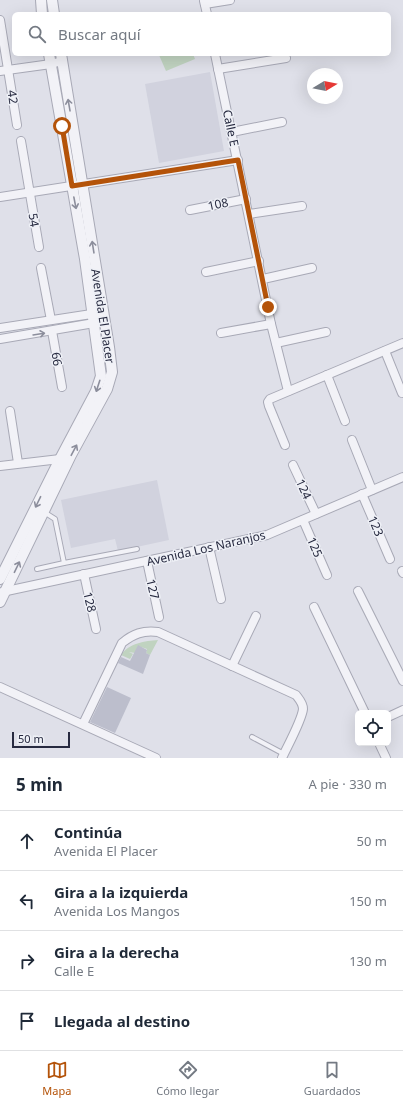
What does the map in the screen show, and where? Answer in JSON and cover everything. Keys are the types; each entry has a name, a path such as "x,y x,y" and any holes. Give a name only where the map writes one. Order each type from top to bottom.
{"street":[{"path":"41,0 42,12"},
{"path":"52,0 54,12"},
{"path":"206,12 204,2 230,0"},
{"name":"42","path":"0,20 17,125"},
{"name":"Calle E","path":"215,56 259,260 271,324 288,390"},
{"path":"0,71 50,59 62,58"},
{"name":"Avenida El Placer","path":"0,602 3,592 71,455 107,389 112,372 62,58"},
{"path":"218,69 286,58"},
{"name":"Avenida El Placer","path":"0,579 96,391 101,376 85,259 50,59"},
{"path":"232,132 282,122"},
{"name":"54","path":"21,141 39,247"},
{"path":"0,197 238,160"},
{"name":"108","path":"190,210 246,199"},
{"path":"249,214 302,206"},
{"path":"206,272 259,260"},
{"path":"42,268 51,320"},
{"path":"262,279 312,268"},
{"path":"0,340 52,331 104,317"},
{"path":"0,328 51,320 93,319"},
{"path":"221,333 271,324"},
{"name":"66","path":"52,331 62,387"},
{"path":"276,343 326,332"},
{"path":"285,445 269,406 268,402 270,398 403,344"},
{"path":"384,351 402,393"},
{"path":"327,374 345,421"},
{"path":"10,411 18,463"},
{"path":"352,440 372,490"},
{"path":"0,466 60,459"},
{"name":"124","path":"293,465 316,514"},
{"name":"Avenida Los Naranjos","path":"3,592 267,535 403,477"},
{"name":"123","path":"362,494 390,559"},
{"name":"125","path":"302,520 327,575"},
{"path":"209,547 221,599"},
{"name":"127","path":"147,561 159,617"},
{"name":"128","path":"84,574 96,629"},
{"path":"358,591 403,681"},
{"path":"314,607 364,710"},
{"path":"232,666 256,616"},
{"path":"83,724 122,643 136,634 148,631 158,632 296,694 301,701 303,708 301,716 283,756"},
{"path":"0,687 156,758"},
{"path":"391,716 403,710"},
{"path":"380,746 386,758"}],"lane":[{"path":"44,512 54,519 64,563"},
{"path":"37,570 64,563 137,549"},
{"path":"252,737 283,756"}],"shaded area":[{"path":"210,72 224,151 159,163 145,84"},
{"path":"157,480 169,540 118,551 115,539 71,548 61,500"}],"green space":[{"path":"159,56 194,56 195,59 166,71"},
{"path":"158,640 150,655 146,653 147,649 138,646 135,653 129,652 133,654 130,659 121,655 133,645"}],"building":[{"path":"138,645 147,650 146,653 150,655 143,674 118,663 121,657 130,661"},
{"path":"107,687 131,698 115,733 90,722"}],"route":[{"path":"62,126 72,186 238,160 268,307"}]}
